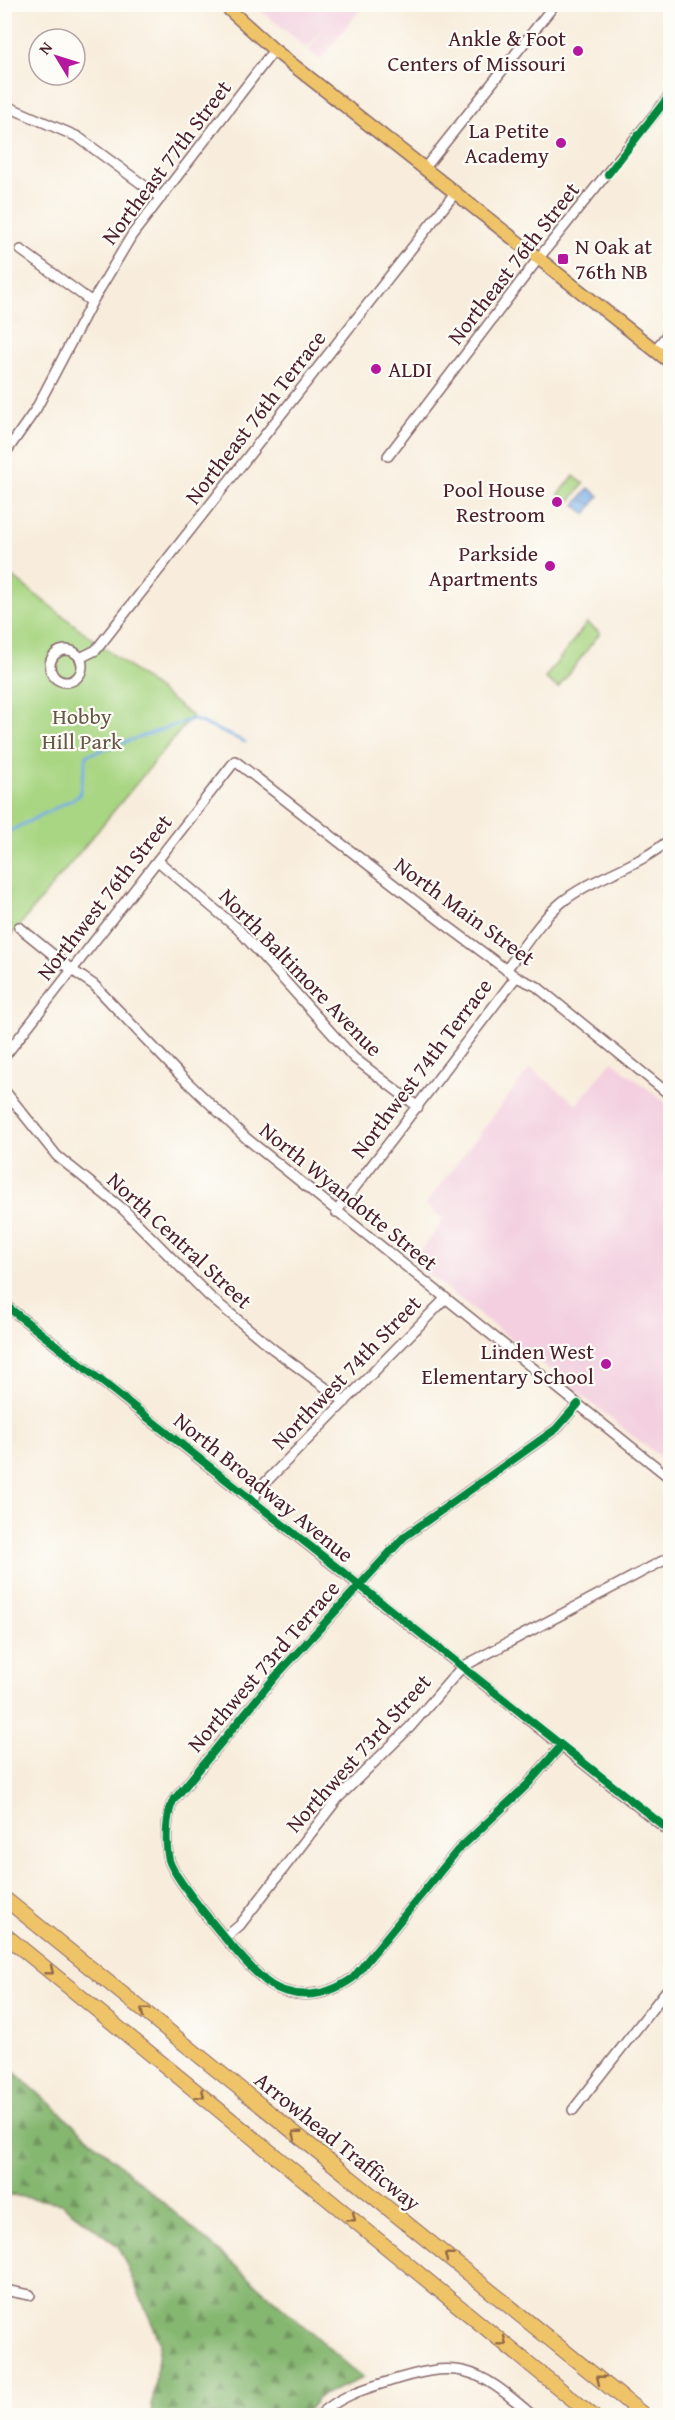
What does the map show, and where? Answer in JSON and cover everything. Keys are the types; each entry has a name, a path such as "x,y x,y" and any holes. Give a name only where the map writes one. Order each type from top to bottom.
{"highway":[{"name":"Arrowhead Trafficway","path":"4,1898 645,2415"},
{"path":"4,1934 593,2415"}],"main road":[{"path":"223,4 274,51 670,362"}],"street":[{"path":"424,170 555,4"},
{"name":"Northeast 77th Street","path":"4,455 36,409 92,302 132,235 274,51"},
{"name":"Northeast 76th Street","path":"388,456 538,259 670,95"},
{"path":"4,105 78,137 161,198"},
{"name":"Northeast 76th Terrace","path":"80,658 96,650 110,633 455,193"},
{"path":"21,250 92,302"},
{"path":"655,350 670,331"},
{"name":"Northwest 76th Street","path":"4,1057 235,761"},
{"name":"North Main Street","path":"235,761 506,970 536,986 670,1095"},
{"path":"506,970 543,921 563,902 646,857 670,839"},
{"name":"North Baltimore Avenue","path":"158,861 238,929 354,1058 418,1107"},
{"name":"North Wyandotte Street","path":"19,927 94,985 181,1076 246,1138 670,1478"},
{"name":"Northwest 74th Terrace","path":"336,1212 516,977"},
{"name":"North Central Street","path":"4,1090 57,1156 123,1209 209,1296 273,1349 345,1402"},
{"name":"Northwest 74th Street","path":"254,1501 257,1491 445,1299"},
{"name":"North Broadway Avenue","path":"4,1304 670,1832"},
{"name":"Northwest 73rd Terrace","path":"561,1746 527,1785 457,1851 354,1978 338,1988 318,1994 296,1994 272,1985 257,1974 175,1873 169,1859 168,1813 177,1795 275,1677 358,1584 423,1521 556,1429 578,1404"},
{"name":"Northwest 73rd Street","path":"226,1937 240,1924 338,1798 410,1727 462,1667 670,1557"},
{"path":"573,2110 670,1986"},
{"path":"4,2290 30,2295"},
{"path":"319,2415 354,2392 426,2370 447,2369 474,2374 501,2388 533,2415"}],"shaded area":[{"path":"254,5 364,5 320,60 309,50 325,28 307,48"},
{"name":"Linden West Elementary School","path":"612,1061 670,1106 670,1465 413,1262 444,1219 425,1205 530,1068 577,1104"}],"green space":[{"path":"574,476 584,484 569,502 559,494"},
{"name":"Hobby Hill Park","path":"5,571 192,716 5,943"},
{"path":"587,623 600,633 558,688 545,678"},
{"path":"4,2065 363,2378 320,2396 304,2415 151,2415 160,2342 118,2246 61,2203 5,2194"}],"water":[{"path":"589,488 599,496 586,514 575,505"}],"waterway":[{"path":"4,834 79,796 87,755 193,719 245,742"}],"cycle path":[{"path":"608,174 670,95"},
{"path":"4,1304 670,1831"},
{"path":"561,1746 527,1785 457,1851 353,1978 320,1993 293,1993 265,1981 210,1920 183,1885 169,1860 167,1830 173,1801 275,1677 404,1537 556,1429 578,1404"}],"place":[{"name":"Ankle & Foot Centers of Missouri","path":"578,51"},
{"name":"La Petite Academy","path":"561,143"},
{"name":"N Oak at 76th NB","path":"563,259"},
{"name":"ALDI","path":"376,369"},
{"name":"Pool House Restroom","path":"557,502"},
{"name":"Parkside Apartments","path":"550,566"},
{"name":"Linden West Elementary School","path":"606,1364"}]}
